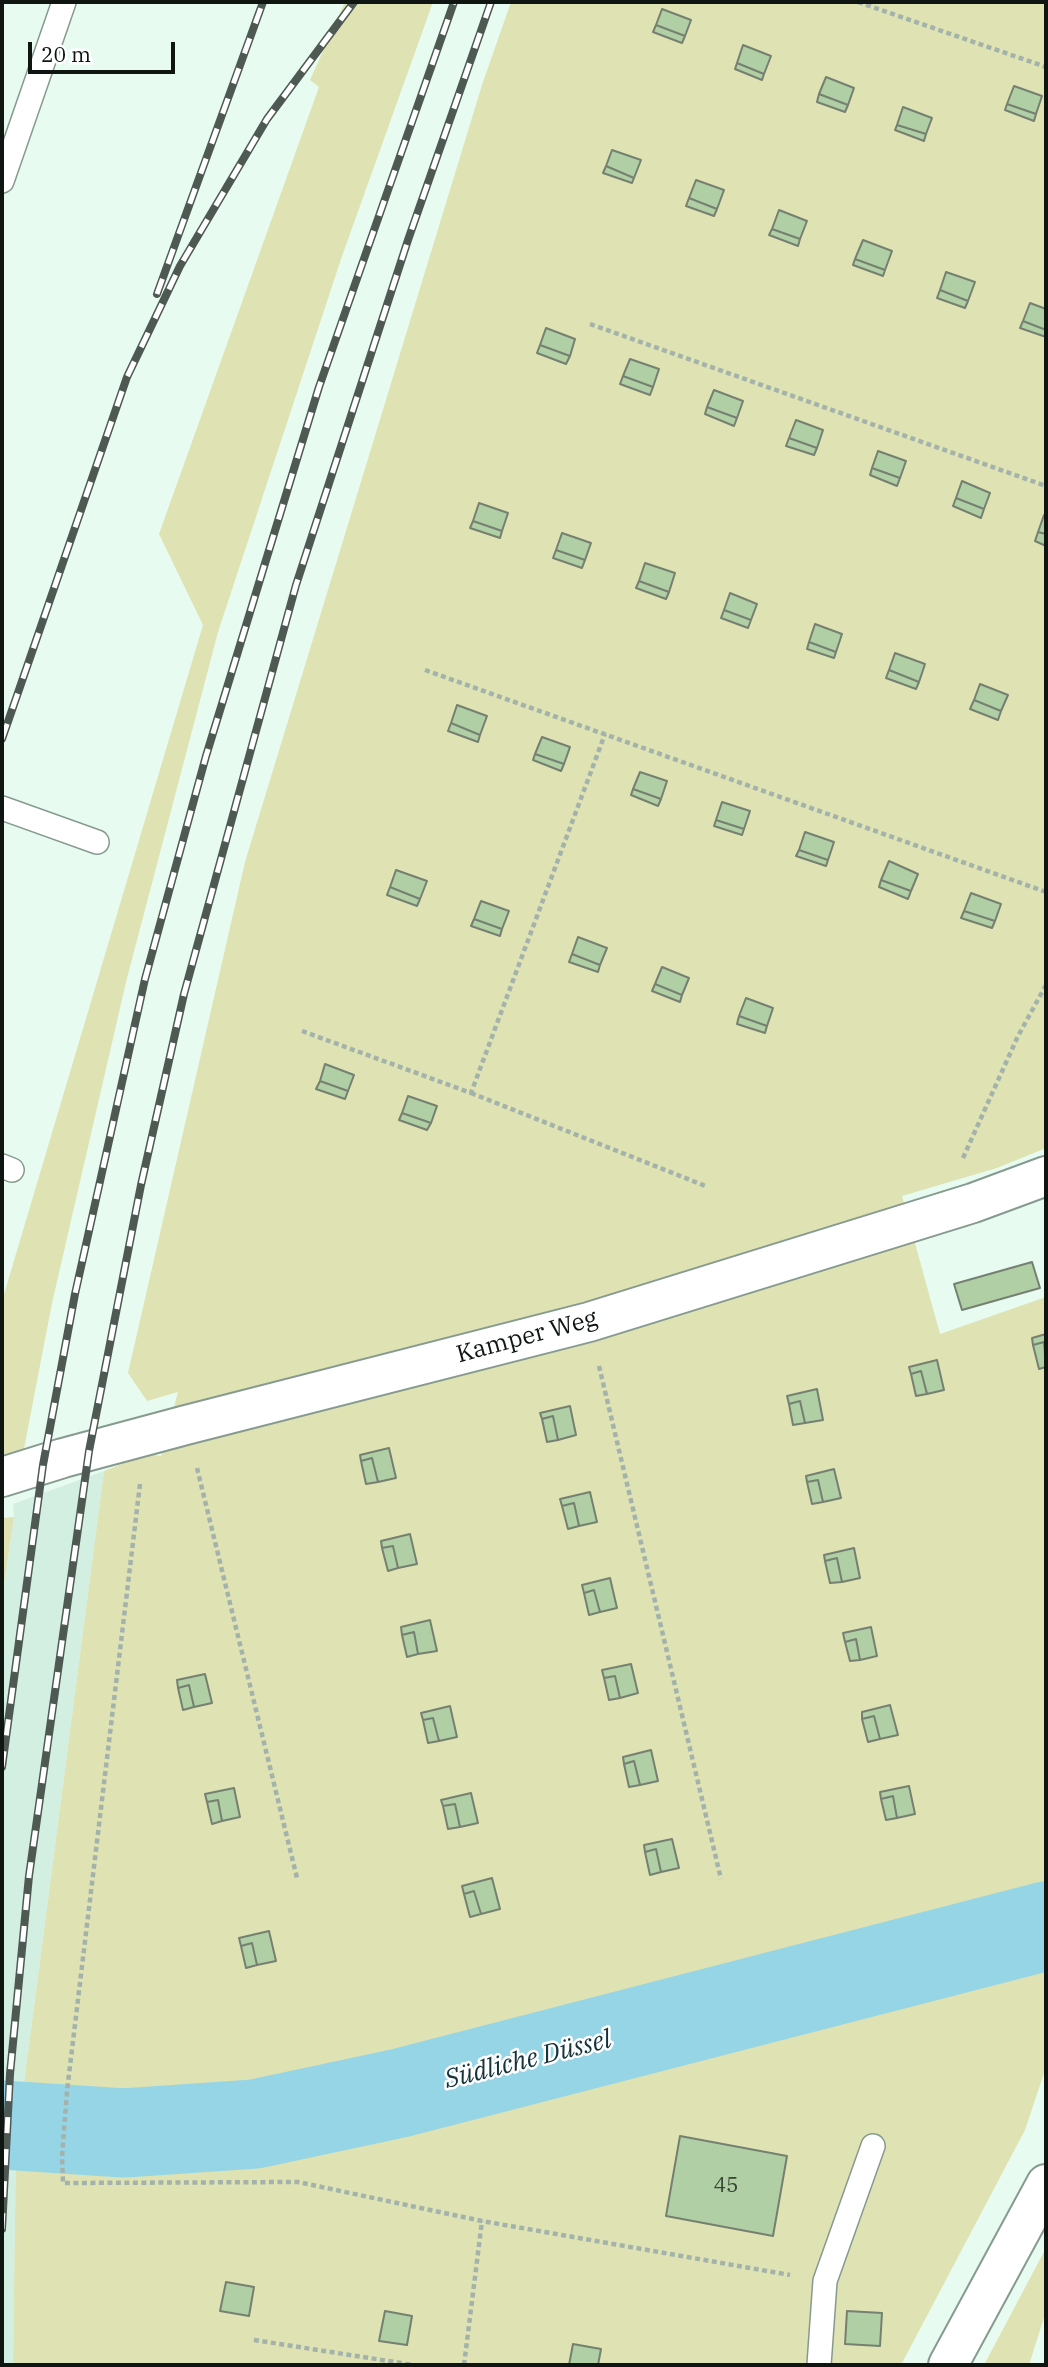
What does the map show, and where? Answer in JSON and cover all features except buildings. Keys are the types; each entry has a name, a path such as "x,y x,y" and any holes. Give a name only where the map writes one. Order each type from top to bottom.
{"street":[{"name":"Kamper Weg","path":"2,1477 186,1425 589,1322 972,1203 1046,1176"},
{"path":"948,2365 1046,2184"}],"lane":[{"path":"2,181 64,2"},
{"path":"2,808 97,842"},
{"path":"819,2365 825,2281 873,2146"}],"path":[{"path":"858,2 1046,67"},
{"path":"590,324 1046,486"},
{"path":"425,670 1046,892"},
{"path":"471,1093 604,734"},
{"path":"972,1203 959,1167 1018,1036 1046,985"},
{"path":"302,1031 471,1093 708,1188"},
{"path":"589,1322 721,1879"},
{"path":"186,1425 297,1878"},
{"path":"186,1425 142,1471 67,2091 62,2157 63,2183 298,2182 482,2221 825,2281"},
{"path":"464,2365 482,2221"},
{"path":"254,2340 414,2365"}],"shaded area":[{"path":"104,1471 16,2145 13,2365 2,2365 2,1598 14,1517 13,1504"}],"green space":[{"path":"345,2 433,2 341,259 218,632 126,982 52,1303 23,1454 2,1455 2,1301 203,625 159,534 319,87 310,80"},
{"path":"511,2 1046,2 1046,1148 997,1168 902,1196 940,1334 1046,1297 1046,2067 1025,2130 901,2365 13,2365 16,2145 104,1471 147,1454 161,1456 178,1392 147,1401 128,1373 245,862 482,85"},
{"path":"14,1517 2,1598 2,1518"},
{"path":"1046,2248 1046,2311 1029,2365 984,2365"}],"waterway":[{"name":"Südliche Düssel","path":"2,2125 124,2133 255,2124 400,2093 1046,1926"}],"railway":[{"path":"157,294 263,2"},
{"path":"2,739 127,377 180,266 267,119 354,2"},
{"path":"2,1767 43,1465 75,1294 145,979 206,756 319,387 454,2"},
{"path":"2,2229 10,2074 29,1876 89,1451 141,1185 184,994 296,585 408,240 491,2"}]}
